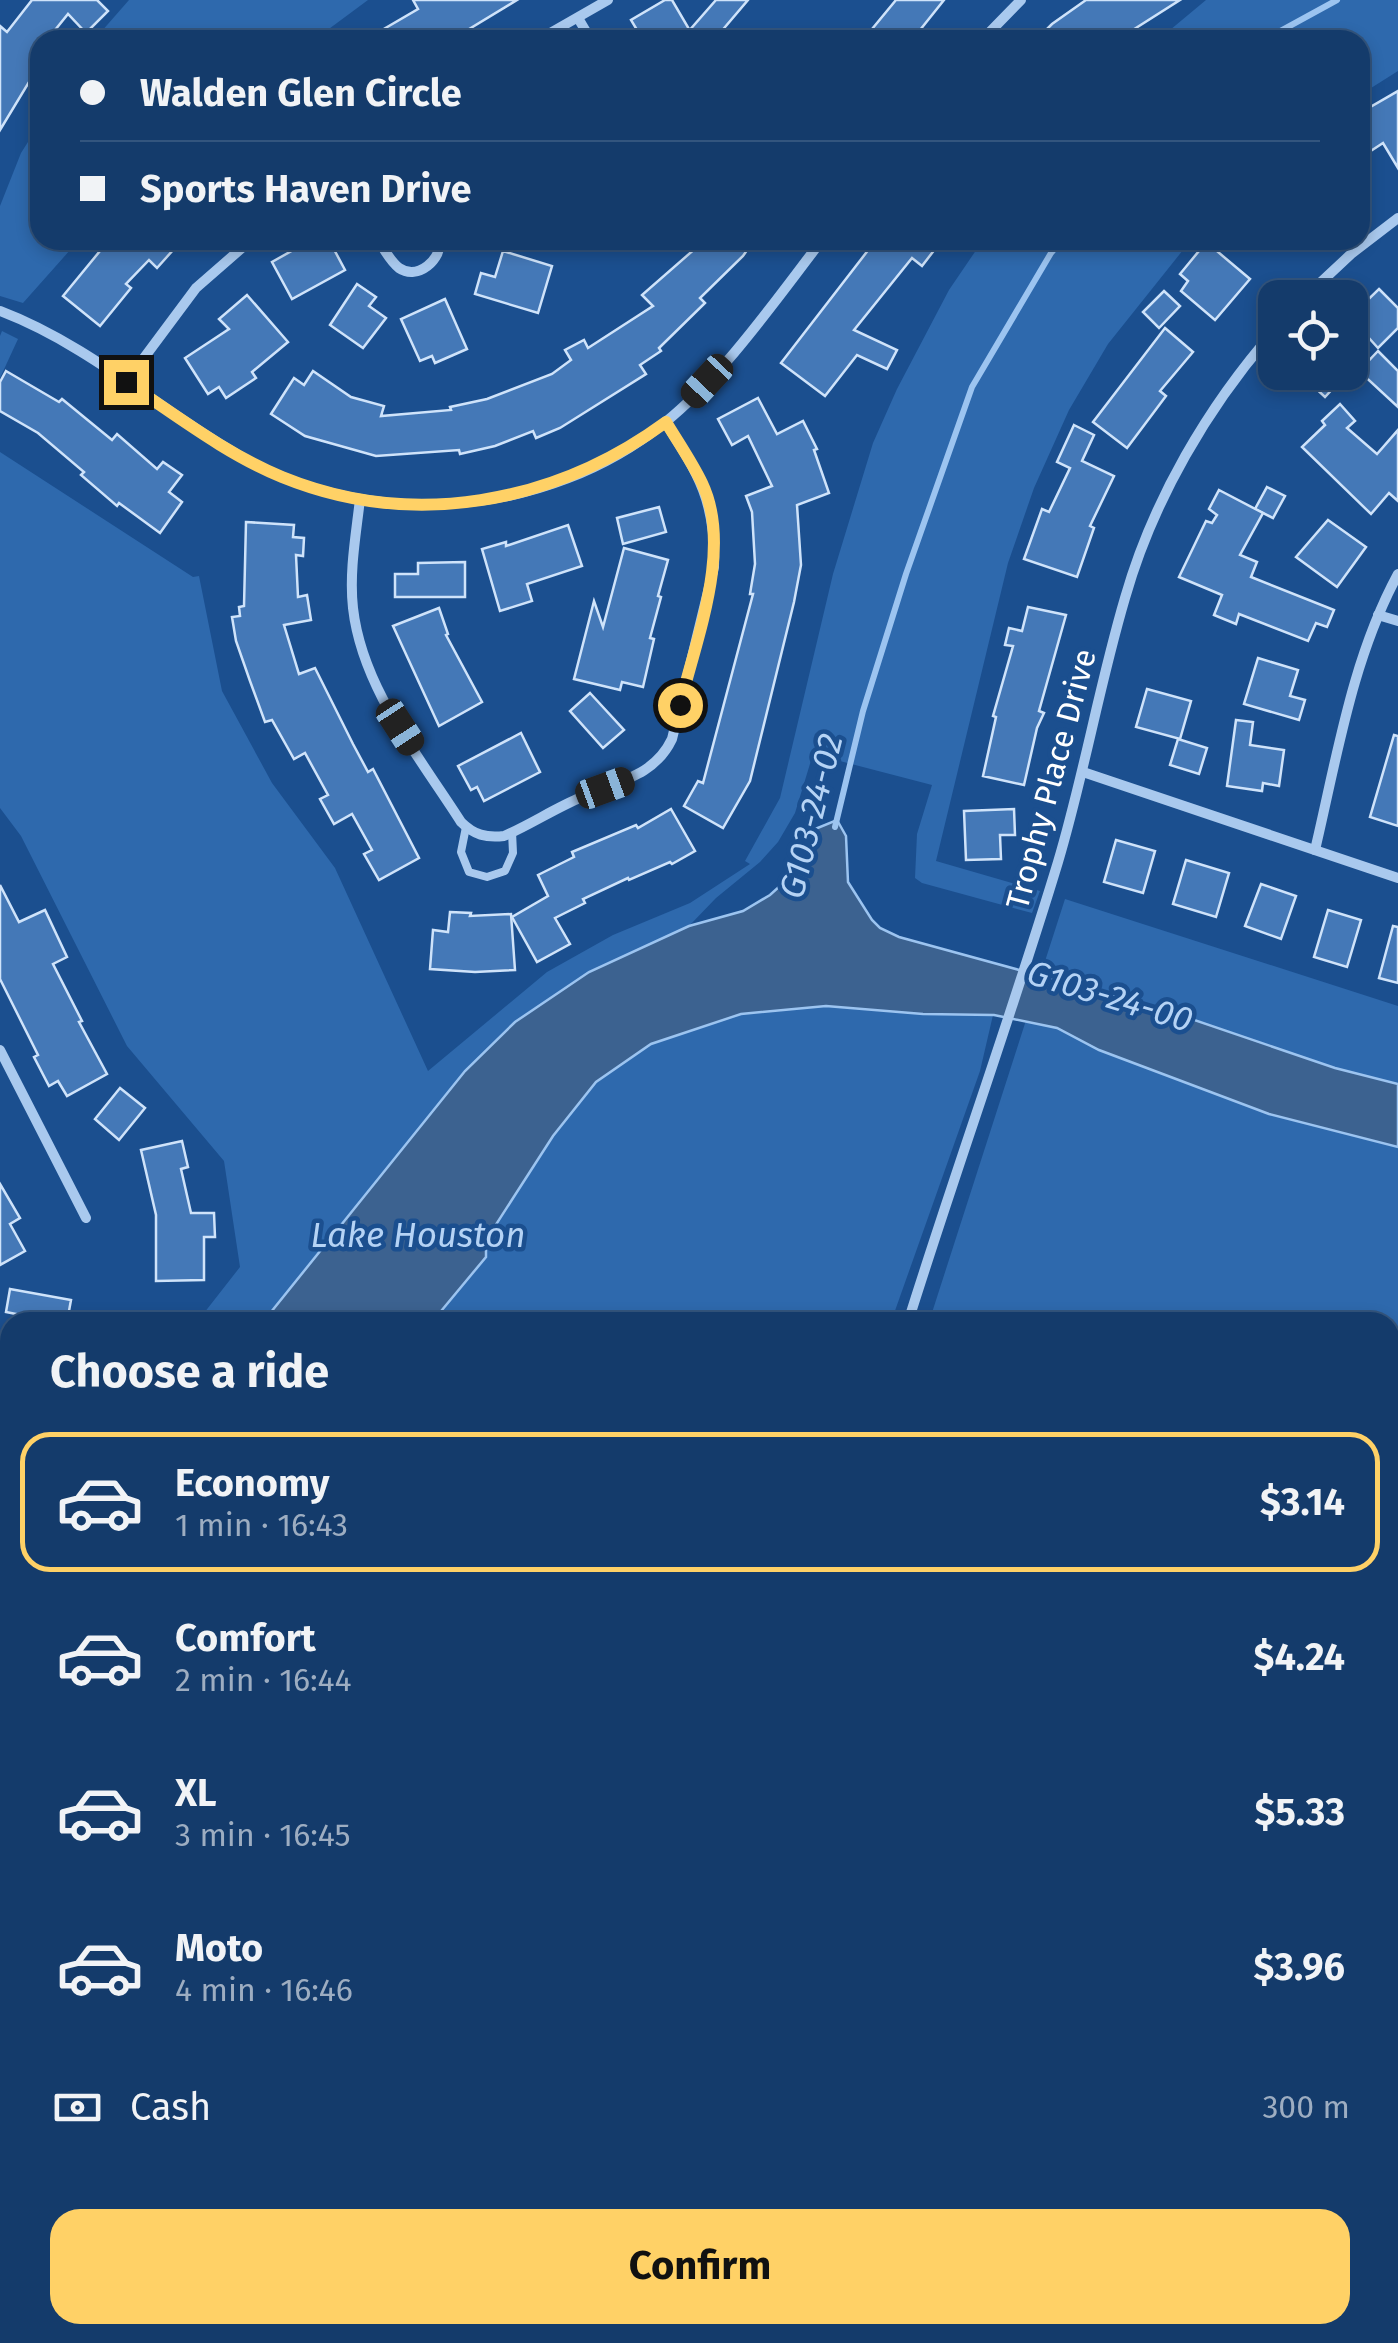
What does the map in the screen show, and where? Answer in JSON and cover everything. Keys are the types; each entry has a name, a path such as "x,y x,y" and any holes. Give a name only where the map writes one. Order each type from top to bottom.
{"street":[{"path":"556,30 608,0"},
{"path":"992,30 1021,0"},
{"path":"578,18 585,30"},
{"path":"1370,239 1398,218"},
{"path":"126,382 196,288 240,250"},
{"path":"385,250 395,266 406,272 421,270 433,262 440,250"},
{"path":"0,311 56,338 248,461 318,489 360,499 436,505 472,503 526,492 614,457 666,422 722,365 814,250"},
{"path":"1323,280 1355,250"},
{"name":"Trophy Place Drive","path":"911,1312 1038,928 1084,772 1126,595 1158,512 1188,452 1258,353"},
{"path":"360,499 352,595 361,643 386,704 466,827 492,838 512,832 582,796 628,780 664,756 672,740 714,567 715,539 704,486 666,422"},
{"path":"1315,850 1352,690 1378,615 1398,574"},
{"path":"1378,615 1398,621"},
{"path":"1084,772 1398,878"},
{"path":"0,1050 86,1218"}],"lane":[{"path":"466,827 461,852 469,872 487,877 505,871 513,853 512,832"}],"shaded area":[{"path":"129,0 368,0 328,30 103,30"},
{"path":"1206,0 1398,0 1398,71 1370,89 1370,30 1170,30"},
{"path":"30,139 30,250 70,250 23,303 0,296 0,206"},
{"path":"976,250 1183,250 1108,344 1069,410 1034,488 1008,563 936,861 1040,891 1032,913 915,878 917,834 932,785 813,754 795,813 778,842 760,862 689,926 589,972 515,1022 465,1071 271,1312 205,1312 240,1267 224,1161 127,1046 21,836 0,808 0,452 193,577 199,576 222,691 272,783 335,868 428,1071 547,972 613,935 690,903 750,864 745,861 780,798 833,574 873,443 949,290"},
{"path":"2,331 18,339 0,378 0,336"},
{"path":"1065,899 1398,1006 1398,1312 932,1312"},
{"path":"826,1006 993,1015 980,1071 895,1312 441,1312 474,1273 486,1240 553,1136 596,1082 651,1044 741,1014"}],"water":[{"name":"Lake Houston","path":"837,820 846,836 848,882 880,928 899,937 1165,1010 1335,1068 1398,1084 1398,1147 1269,1114 1099,1050 1057,1028 994,1015 826,1006 741,1014 651,1044 596,1082 553,1136 486,1240 486,1257 440,1312 271,1312 465,1071 515,1022 589,972 689,926 743,911 770,895 780,886 815,829"}],"building":[{"path":"32,0 97,0 108,11 89,30 83,30 68,14 55,30 30,30 30,80 0,130 0,26 7,32"},
{"path":"413,0 517,0 468,30 382,30 418,9"},
{"path":"665,0 672,0 689,29 637,30 631,20"},
{"path":"716,0 748,0 722,30 690,30"},
{"path":"896,0 944,0 920,30 871,30"},
{"path":"1086,0 1180,0 1133,30 1046,30"},
{"path":"1398,91 1398,168 1383,143 1370,151 1370,107"},
{"path":"101,250 173,250 157,268 149,260 126,284 131,288 100,326 63,296"},
{"path":"293,250 334,250 345,270 292,299 272,262"},
{"path":"694,250 747,250 700,298 705,303 659,348 661,351 640,365 646,374 560,428 536,438 533,431 460,454 459,450 376,456 305,436 271,414 294,378 304,385 313,371 351,397 384,406 381,416 451,410 450,407 487,399 552,374 571,360 565,350 584,340 588,348 653,306 642,295"},
{"path":"868,250 934,250 922,266 912,258 854,330 897,350 887,369 857,355 825,396 781,363"},
{"path":"1200,250 1220,250 1250,279 1215,320 1181,291 1188,281 1180,274"},
{"path":"503,251 552,266 538,313 475,294 481,273 495,277"},
{"path":"357,284 376,297 369,306 386,318 363,348 330,325"},
{"path":"1379,289 1398,308 1398,328 1378,348 1368,337 1368,300"},
{"path":"1164,291 1180,306 1159,328 1143,312"},
{"path":"247,295 288,342 252,372 256,378 226,398 219,387 208,394 185,358 229,329 219,319"},
{"path":"445,299 467,349 435,363 432,356 420,361 401,319"},
{"path":"1165,328 1193,352 1160,391 1166,396 1127,448 1093,422"},
{"path":"1378,351 1398,371 1398,407 1368,379 1368,362"},
{"path":"6,371 59,402 62,399 112,440 117,434 157,469 163,462 182,475 169,492 182,502 160,533 119,503 117,506 38,433 0,411 0,382"},
{"path":"758,398 777,434 803,421 817,449 814,450 829,493 797,505 801,565 794,602 750,781 723,828 684,806 698,781 703,783 753,594 752,512 746,496 772,486 748,436 732,445 718,419"},
{"path":"1340,404 1355,421 1347,428 1377,454 1398,430 1398,501 1389,493 1371,514 1302,447"},
{"path":"1074,425 1094,435 1082,461 1114,476 1090,526 1094,528 1077,577 1024,559 1042,509 1049,512 1070,468 1057,462"},
{"path":"1267,487 1285,496 1273,518 1255,509"},
{"path":"1219,490 1263,513 1240,555 1257,562 1251,577 1334,610 1327,627 1316,623 1308,641 1239,614 1236,624 1214,615 1222,595 1179,577 1206,521 1212,523 1217,515 1209,509"},
{"path":"659,507 666,532 623,544 617,518"},
{"path":"1328,520 1366,547 1337,587 1296,557"},
{"path":"246,522 294,525 293,537 304,538 303,556 296,555 298,597 307,595 311,620 284,625 299,674 315,668 368,772 373,769 419,858 379,880 364,854 372,850 352,814 334,824 320,799 328,795 305,753 294,759 272,720 265,722 236,641 232,617 240,616 239,607 244,606"},
{"path":"568,525 582,566 527,584 532,601 500,611 482,549 506,542 506,546"},
{"path":"624,548 668,560 643,687 622,682 620,690 574,679 594,601 603,627"},
{"path":"465,562 465,597 395,597 395,574 418,574 418,563"},
{"path":"1028,607 1066,615 1039,711 1044,713 1024,785 983,776 996,717 993,716 1013,646 1005,645 1009,628 1022,631"},
{"path":"439,608 446,635 482,702 439,726 393,626"},
{"path":"1258,658 1298,670 1290,696 1305,700 1299,720 1244,704"},
{"path":"1147,689 1191,701 1180,739 1136,727"},
{"path":"590,693 624,730 603,748 570,711"},
{"path":"1236,720 1253,722 1250,745 1284,750 1279,786 1263,783 1262,791 1227,786"},
{"path":"521,733 540,772 484,801 477,787 471,790 458,766"},
{"path":"1394,735 1398,736 1398,826 1370,817"},
{"path":"1178,739 1207,748 1199,774 1170,765"},
{"path":"671,809 695,851 583,899 585,903 555,918 570,944 537,962 512,917 548,896 538,875 574,857 572,852 636,825 638,828"},
{"path":"1014,809 1015,835 1000,835 1001,859 966,860 964,811"},
{"path":"1116,840 1155,851 1143,893 1104,882"},
{"path":"1186,860 1229,873 1216,917 1173,904"},
{"path":"1261,884 1296,896 1281,939 1245,926"},
{"path":"0,885 19,922 45,910 67,957 53,964 107,1074 67,1096 58,1081 49,1086 0,979"},
{"path":"1328,910 1361,920 1347,967 1314,957"},
{"path":"450,912 471,913 470,916 511,914 515,970 430,969 433,930 448,932"},
{"path":"1393,926 1398,927 1398,983 1379,978"},
{"path":"120,1088 145,1108 119,1140 95,1119"},
{"path":"182,1141 188,1167 181,1169 191,1213 214,1213 215,1237 204,1237 204,1280 156,1281 156,1215 141,1150"},
{"path":"0,1184 20,1218 10,1224 25,1251 0,1265"},
{"path":"10,1289 71,1300 69,1312 6,1312"}],"waterway":[{"name":"G103-24-02","path":"1282,30 1337,0"},
{"name":"G103-24-02","path":"835,827 863,711 972,387 1054,250"}],"route":[{"path":"126,382 248,461 282,477 360,499 394,503 472,503 552,485 614,457 666,422 704,486 715,539 714,567 680,705"}],"water label":[{"name":"G103-24-00","path":"1110,996"}]}
